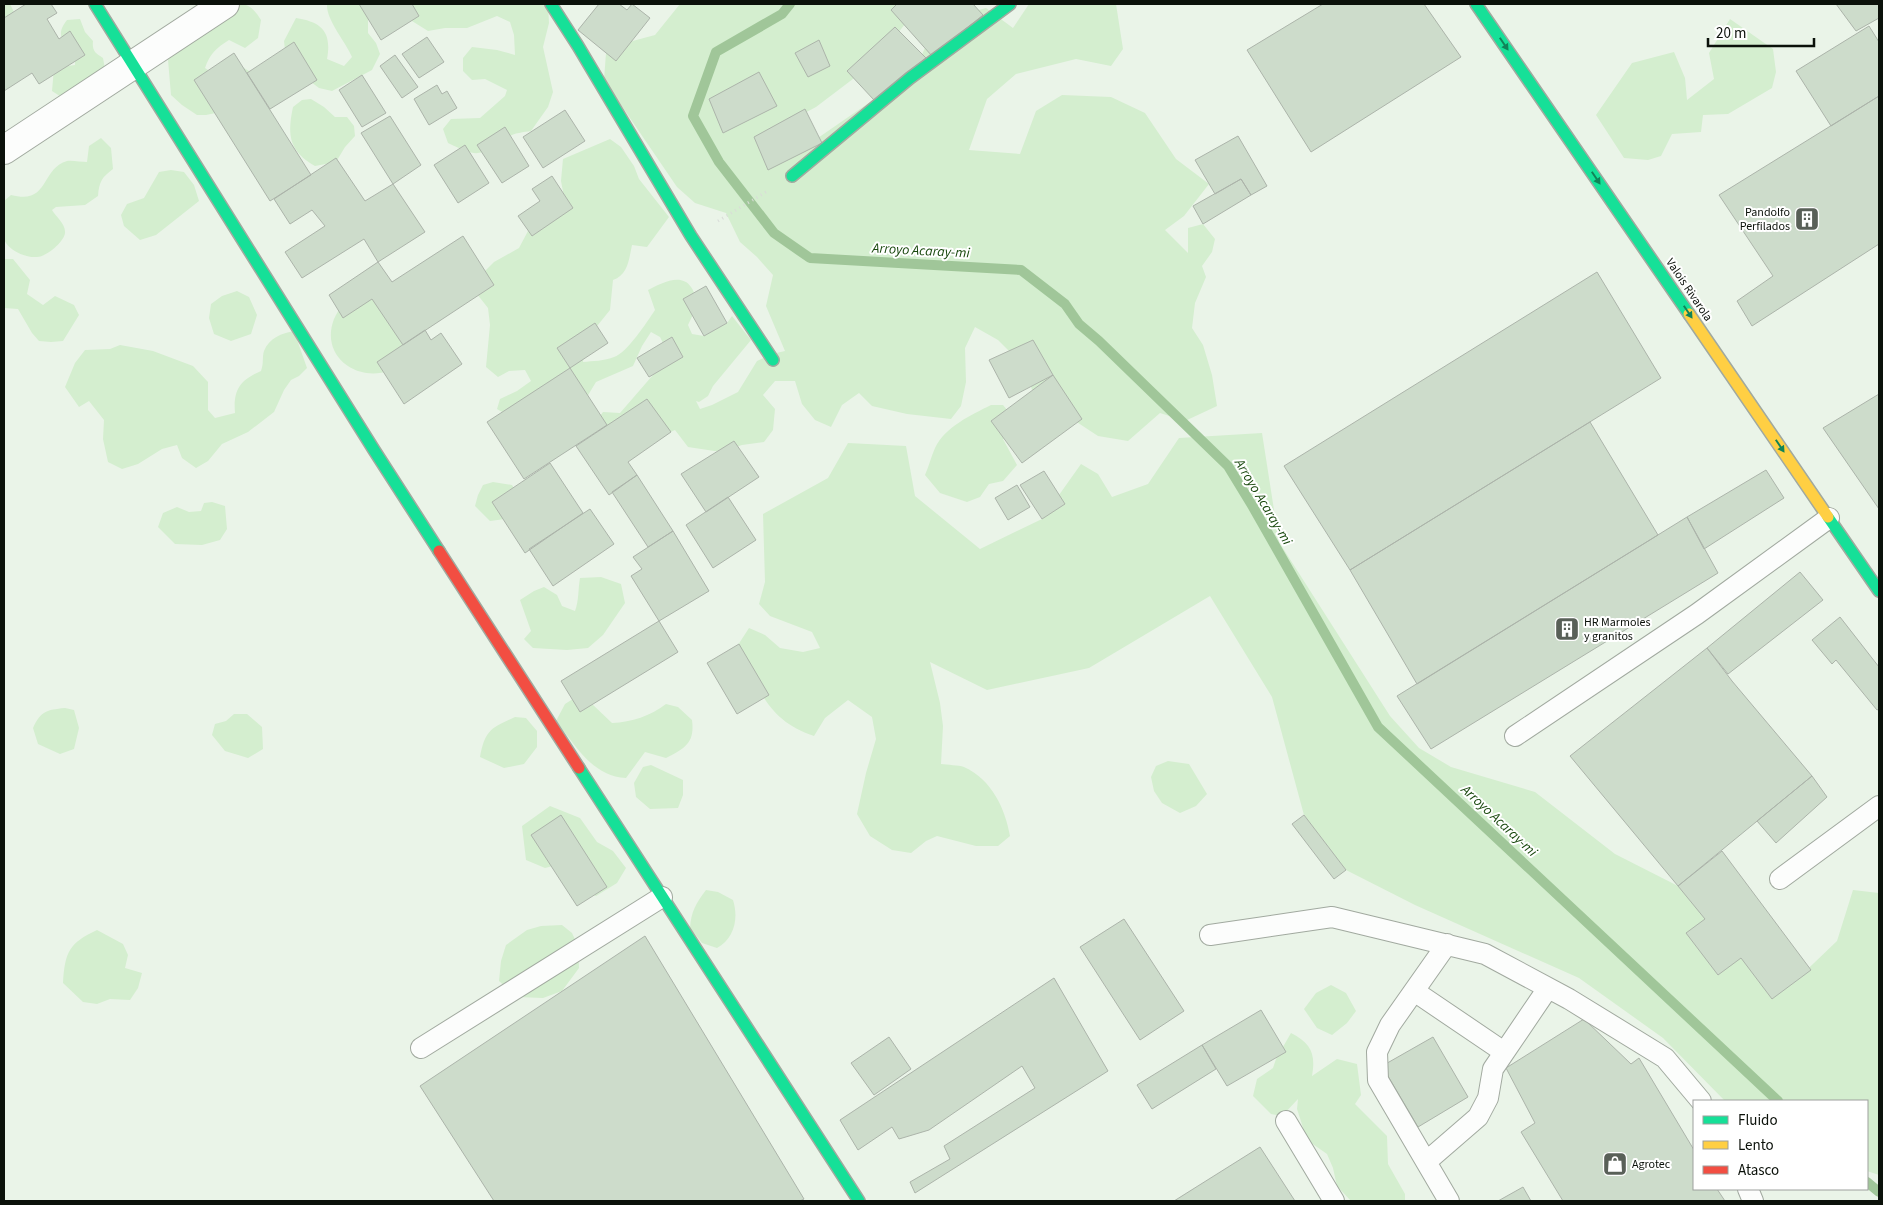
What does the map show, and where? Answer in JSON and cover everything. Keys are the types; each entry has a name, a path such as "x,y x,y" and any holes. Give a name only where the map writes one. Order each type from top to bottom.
{"street":[{"path":"95,4 374,450 859,1201"},
{"path":"4,150 225,4"},
{"path":"552,4 691,236 773,360"},
{"path":"792,176 910,78 1010,4"},
{"name":"Valois Rivarola","path":"1476,4 1829,518 1873,570 1879,592"}],"lane":[{"path":"1515,736 1697,614 1829,518"},
{"path":"1780,879 1879,806"},
{"path":"421,1048 662,897"},
{"path":"1210,934 1332,917 1485,954 1548,988 1665,1058 1700,1100"},
{"path":"1447,944 1390,1025 1377,1052 1378,1080 1448,1201"},
{"path":"1426,1162 1478,1117 1488,1098 1493,1069 1548,988"},
{"path":"1414,991 1504,1052"},
{"path":"1286,1120 1334,1201"}],"path":[{"path":"711,225 770,190"}],"green space":[{"path":"4,4 10,4 15,14 8,20 4,19"},
{"path":"220,4 244,4 253,9 261,20 258,38 245,48 229,40 214,52 205,68 214,74 239,65 262,79 260,94 249,106 206,115 197,115 171,95 166,36"},
{"path":"327,4 380,4 368,15 368,33 376,43 380,54 372,70 332,91 319,88 311,82 285,50 284,41 296,18 313,22 326,35 328,42 327,59 344,66 352,57 333,24"},
{"path":"409,4 548,4 549,23 543,47 553,92 548,107 531,131 510,136 480,153 468,152 448,143 443,129 451,119 480,118 505,96 507,90 485,79 472,80 463,71 463,58 472,47 497,50 515,55 514,35 510,22 497,16 467,28 445,28 428,31 412,21"},
{"path":"680,4 921,4 874,63 816,107 767,133 799,151 915,71 936,22 986,8 1013,28 1029,4 1116,4 1123,49 1111,66 1076,59 1016,74 987,99 969,150 1020,154 1036,111 1062,95 1111,97 1145,113 1176,159 1209,184 1184,216 1165,230 1188,253 1188,228 1203,224 1215,239 1212,252 1202,266 1206,277 1195,303 1192,328 1203,345 1212,375 1217,406 1185,421 1160,413 1128,441 1098,436 1032,390 1026,368 998,340 975,327 965,348 966,382 961,406 951,419 907,414 872,406 859,393 842,405 831,427 815,420 802,404 795,381 775,381 763,395 775,409 773,430 764,442 742,445 721,452 688,447 675,430 668,433 602,436 594,424 603,412 620,413 659,368 665,347 660,337 651,332 633,366 596,382 576,415 512,418 497,409 500,399 517,391 531,381 525,370 509,371 498,377 486,367 490,325 488,308 473,289 481,275 494,262 519,248 528,231 566,207 561,181 563,159 610,139 621,147 634,166 639,179 669,217 647,247 632,245 625,270 618,278 613,280 610,310 585,341 583,362 610,358 625,350 655,310 648,290 664,282 676,280 682,280 687,283 694,294 697,306 688,325 692,334 704,336 727,323 732,316 751,340 713,386 708,396 699,402 696,401 700,409 738,392 757,361 772,354 785,351 766,306 773,275 740,242 726,213 695,203 677,187 604,80 606,53 614,46 655,35"},
{"path":"80,19 85,32 93,41 95,51 103,58 105,69 69,102 52,91 54,68 75,65 72,52 62,39 61,34 67,20"},
{"path":"1730,19 1773,49 1776,72 1772,88 1728,114 1703,115 1701,132 1672,134 1661,156 1648,160 1624,158 1596,115 1632,63 1674,52 1685,78 1687,100 1714,79 1709,53"},
{"path":"311,99 335,117 347,117 354,126 355,136 345,147 336,162 315,166 300,154 292,141 290,126 293,107 302,100"},
{"path":"101,138 111,148 113,169 102,180 98,196 85,205 56,207 52,210 62,224 65,233 58,245 50,252 33,257 20,254 12,249 4,239 4,201 11,195 23,197 39,191 58,165 67,161 87,162 89,146"},
{"path":"171,170 184,172 194,185 199,201 156,235 140,240 124,226 121,215 127,204 144,198 159,172"},
{"path":"4,259 13,259 30,280 27,294 43,305 55,296 74,305 79,315 63,341 39,341 18,309 4,308"},
{"path":"237,291 249,297 257,315 251,334 231,341 214,334 209,318 211,304 222,296"},
{"path":"375,293 412,334 389,371 364,373 344,363 336,354 332,344 331,332 334,319 342,307 354,300"},
{"path":"294,331 307,368 299,376 291,380 274,412 248,432 222,444 208,461 196,468 182,458 177,445 162,449 138,464 122,469 108,462 103,439 104,420 89,401 79,407 65,387 75,363 85,350 110,349 120,345 153,351 193,366 208,382 208,410 215,418 235,413 235,398 239,387 248,378 261,371 263,353 266,346 276,337"},
{"path":"991,405 1003,405 1008,411 1018,435 1003,439 1017,465 1003,481 989,484 980,497 967,502 940,493 925,475 939,441 967,417"},
{"path":"1262,433 1279,542 1390,716 1419,748 1451,767 1535,792 1615,854 1678,886 1791,985 1837,941 1853,890 1879,893 1879,1175 1868,1171 1868,1100 1724,1100 1663,1038 1579,978 1415,905 1346,870 1304,815 1272,697 1210,596 1089,668 987,690 930,662 940,703 943,726 941,764 962,766 982,779 990,787 1001,805 1010,836 998,846 976,846 937,836 926,841 911,853 892,850 870,836 857,814 876,739 872,717 848,700 825,718 814,736 798,729 785,721 766,700 758,688 738,645 749,628 765,635 780,648 803,652 820,648 812,632 770,616 759,604 765,582 763,514 828,478 848,443 906,446 915,496 980,549 1042,519 1081,464 1098,474 1112,497 1148,484 1179,438"},
{"path":"493,482 512,485 521,500 505,519 490,521 475,506 483,485"},
{"path":"212,502 225,506 227,529 220,540 202,545 175,544 158,527 163,513 177,507 189,512 201,511 204,503"},
{"path":"601,577 621,584 625,603 603,635 588,648 567,650 533,648 524,639 531,631 520,600 544,587 557,595 562,606 575,611 580,578"},
{"path":"576,697 591,703 612,723 640,718 666,704 678,707 692,720 692,734 683,748 666,758 645,752 626,778 614,776 594,766 556,721 565,704"},
{"path":"65,708 74,710 79,728 74,749 60,754 38,744 33,728 45,712"},
{"path":"234,714 247,714 262,727 263,749 248,758 225,751 212,735 215,724 226,721"},
{"path":"515,717 526,718 537,731 537,747 524,764 504,768 480,757 484,741 490,731"},
{"path":"1168,761 1189,764 1207,794 1196,806 1180,813 1162,803 1154,791 1151,777 1156,766"},
{"path":"651,765 683,780 683,795 678,808 650,809 636,797 634,783 643,767"},
{"path":"550,806 580,818 597,842 613,851 626,868 617,883 596,896 578,888 553,866 545,868 526,860 522,826"},
{"path":"706,890 718,892 733,900 735,907 734,928 728,939 717,948 702,943 690,928 695,908"},
{"path":"562,925 572,933 578,946 579,968 562,991 543,998 517,997 499,981 501,961 506,945 527,930 541,926"},
{"path":"97,930 123,944 128,955 125,968 142,973 138,988 130,1000 110,999 97,1004 83,1002 63,983 65,963 70,950 80,939"},
{"path":"1331,985 1346,993 1356,1011 1347,1023 1332,1035 1317,1028 1304,1009 1316,993"},
{"path":"1291,1033 1303,1041 1310,1050 1313,1061 1312,1076 1337,1059 1357,1064 1361,1095 1355,1104 1387,1136 1388,1164 1405,1194 1405,1201 1351,1201 1337,1186 1333,1168 1327,1154 1307,1140 1297,1109 1298,1099 1282,1116 1271,1114 1253,1096 1257,1079 1273,1068"}],"building":[{"path":"26,4 51,4 57,13 47,19 59,39 70,31 85,55 39,84 32,73 4,91 4,18"},
{"path":"359,4 412,4 419,16 381,40"},
{"path":"599,4 619,4 627,10 632,4 650,18 616,61 578,30"},
{"path":"897,4 973,4 983,15 932,56 891,10"},
{"path":"1323,4 1424,4 1461,57 1311,152 1247,50"},
{"path":"1836,4 1879,4 1879,18 1856,31"},
{"path":"1869,26 1879,42 1879,96 1831,126 1796,71"},
{"path":"895,27 926,58 874,100 847,71"},
{"path":"427,37 444,62 419,78 402,54"},
{"path":"819,40 830,66 808,77 795,53"},
{"path":"294,42 317,80 270,109 247,73"},
{"path":"234,53 311,175 270,201 194,80"},
{"path":"395,55 418,87 402,98 380,66"},
{"path":"759,72 777,106 723,133 709,99"},
{"path":"362,75 386,113 362,127 339,90"},
{"path":"437,85 442,94 447,91 457,108 429,125 414,99"},
{"name":"Pandolfo Perfilados","path":"1879,96 1879,244 1752,326 1737,301 1773,276 1719,195"},
{"path":"805,109 822,143 768,170 754,137"},
{"path":"565,110 585,141 543,168 523,137"},
{"path":"390,116 421,165 393,184 361,133"},
{"path":"505,127 529,166 502,183 477,145"},
{"path":"1238,136 1267,186 1251,195 1241,179 1215,194 1195,160"},
{"path":"465,145 489,183 458,203 434,165"},
{"path":"336,158 365,201 393,184 425,232 378,262 364,239 302,278 285,252 325,226 312,210 290,224 274,199"},
{"path":"552,176 573,208 532,236 518,216 540,201 532,189"},
{"path":"1241,179 1251,195 1203,224 1193,206"},
{"path":"463,236 494,285 403,345 372,299 343,318 329,295 378,262 392,282"},
{"path":"1597,272 1661,378 1350,570 1284,466"},
{"path":"706,286 727,323 704,336 683,299"},
{"path":"595,323 608,343 570,368 557,348"},
{"path":"425,330 431,340 441,333 462,364 404,404 377,362"},
{"path":"672,337 683,357 649,377 637,358"},
{"path":"1033,340 1053,375 1009,398 989,360"},
{"path":"570,368 607,425 524,479 487,422"},
{"path":"1053,375 1082,419 1022,463 991,421"},
{"path":"1879,394 1879,509 1823,428"},
{"path":"647,399 671,432 628,462 637,475 609,495 576,446"},
{"path":"1590,422 1658,535 1417,684 1350,570"},
{"path":"734,441 759,477 706,512 681,474"},
{"path":"550,463 583,513 525,553 492,502"},
{"path":"1766,470 1784,498 1704,549 1687,517"},
{"path":"1044,471 1065,504 1042,519 1020,485"},
{"path":"637,475 673,531 648,547 612,492"},
{"path":"1017,485 1030,507 1008,520 995,498"},
{"path":"728,497 756,540 713,568 686,525"},
{"path":"590,509 614,544 553,586 529,549"},
{"name":"HR Marmoles y granitos","path":"1687,517 1718,573 1431,749 1397,696"},
{"path":"673,531 709,591 659,621 631,576 642,569 633,557"},
{"path":"1800,572 1823,600 1728,674 1707,648"},
{"path":"1840,617 1879,667 1879,709 1877,710 1836,660 1832,664 1812,640"},
{"path":"659,621 678,652 580,712 561,681"},
{"path":"739,644 769,695 737,714 707,663"},
{"path":"1707,648 1732,681 1812,776 1678,886 1570,756"},
{"path":"1812,776 1827,797 1776,843 1757,821"},
{"path":"561,815 607,887 577,906 531,835"},
{"path":"1304,815 1346,870 1334,879 1292,824"},
{"path":"1722,851 1811,970 1772,999 1741,958 1718,975 1686,933 1705,919 1678,886"},
{"path":"1124,919 1184,1011 1140,1040 1080,947"},
{"path":"645,936 804,1199 800,1201 494,1201 420,1086"},
{"path":"1054,978 1108,1071 915,1193 910,1182 950,1159 944,1146 1035,1088 1022,1066 929,1130 899,1139 892,1127 858,1150 840,1120"},
{"path":"1261,1010 1286,1052 1227,1086 1202,1045"},
{"path":"1584,1019 1631,1064 1639,1058 1693,1148 1693,1190 1718,1190 1725,1201 1563,1201 1521,1132 1535,1123 1506,1068"},
{"path":"889,1037 911,1069 874,1095 851,1063"},
{"path":"1433,1037 1468,1097 1418,1127 1382,1066"},
{"path":"1202,1045 1216,1069 1152,1109 1137,1085"},
{"path":"1260,1147 1295,1201 1174,1201"},
{"path":"1523,1187 1531,1201 1498,1201"}],"waterway":[{"name":"Arroyo Acaray-mi","path":"790,4 782,14 716,52 693,116 719,162 774,233 810,258 1021,270 1065,304 1079,324 1228,466 1378,727 1777,1100"},
{"name":"Arroyo Acaray-mi","path":"1868,1183 1879,1192"}],"traffic: fast":[{"path":"95,4 439,551"},
{"path":"551,4 691,236 773,360"},
{"path":"792,176 910,78 1010,4"},
{"path":"1476,4 1689,314"},
{"path":"1828,517 1879,591"},
{"path":"579,768 859,1201"}],"traffic: slow":[{"path":"1689,314 1828,517"}],"traffic: jam":[{"path":"439,551 579,768"}],"place":[{"name":"Pandolfo Perfilados","path":"1807,219"},
{"name":"HR Marmoles y granitos","path":"1567,629"},
{"name":"Agrotec","path":"1615,1164"}]}
